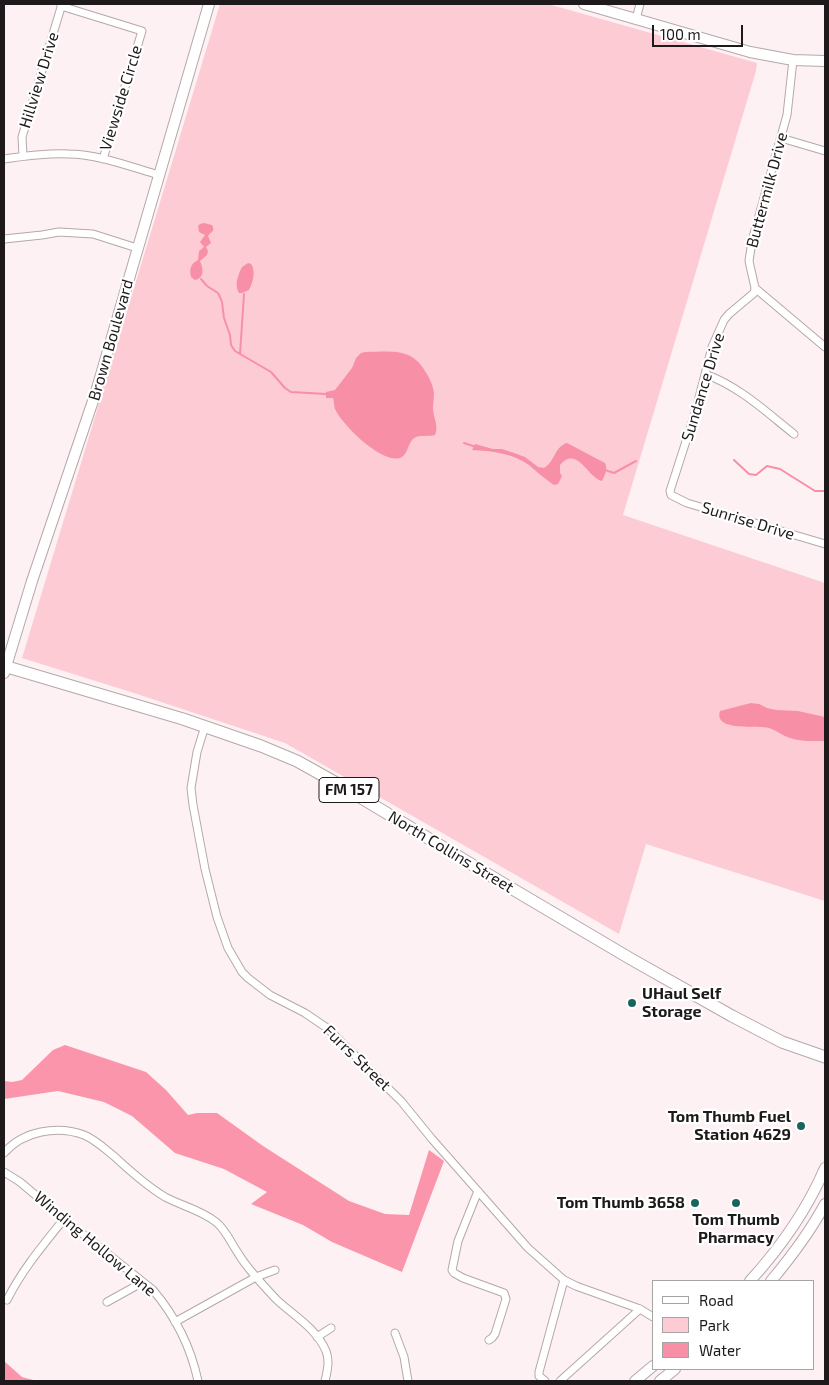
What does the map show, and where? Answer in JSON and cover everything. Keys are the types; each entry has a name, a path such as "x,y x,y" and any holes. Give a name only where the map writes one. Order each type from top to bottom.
{"main road":[{"name":"North Collins Street","path":"4,669 205,726 297,761 631,959 763,1033 823,1057"}],"street":[{"name":"Brown Boulevard","path":"4,669 96,392 209,4"},
{"path":"584,4 750,52 793,60 825,61"},
{"path":"636,19 640,4"},
{"name":"Hillview Drive","path":"23,156 22,138 62,5"},
{"name":"Viewside Circle","path":"62,5 142,31 102,159"},
{"name":"Buttermilk Drive","path":"755,288 749,255 786,116 793,60"},
{"path":"781,138 825,151"},
{"path":"4,159 23,156 70,154 102,159 159,175"},
{"path":"4,239 59,232 93,234 138,248"},
{"path":"755,288 825,347"},
{"name":"Sundance Drive","path":"672,496 670,491 695,413 712,347 724,320 738,305 754,293 755,288"},
{"path":"705,374 729,384 750,398 794,434"},
{"name":"Sunrise Drive","path":"672,496 751,523 825,544"},
{"name":"Furrs Street","path":"205,726 194,770 193,805 216,917 233,958 242,972 270,995 327,1028 401,1101 528,1248 564,1280 640,1309 652,1316"},
{"path":"4,1153 17,1141 26,1136 51,1130 72,1132 102,1146 142,1180 166,1197 207,1216 217,1223 224,1230 239,1256 256,1277 277,1300 317,1336 326,1352 328,1361 325,1381"},
{"path":"751,1280 773,1254 801,1214 825,1168"},
{"name":"Winding Hollow Lane","path":"4,1172 20,1182 153,1290 163,1301 175,1322 191,1355 198,1381"},
{"path":"478,1191 458,1241 452,1268 454,1273 463,1278 504,1293 506,1299 495,1334 489,1340"},
{"path":"772,1280 789,1260 825,1204"},
{"path":"801,1214 814,1223"},
{"path":"7,1300 34,1256 64,1219"},
{"path":"175,1322 256,1277 275,1270"},
{"path":"545,1381 539,1376 539,1372 564,1280"},
{"path":"107,1302 143,1282"},
{"path":"560,1381 640,1309"},
{"path":"317,1336 331,1328"},
{"path":"395,1333 404,1357 408,1381"},
{"path":"635,1381 652,1367"},
{"path":"660,1381 674,1370"}],"green space":[{"path":"220,4 548,4 757,63 623,515 825,583 825,901 646,844 619,934 285,743 22,658"}],"shaded area":[{"path":"65,1045 146,1072 166,1090 188,1115 217,1113 263,1146 349,1201 385,1214 409,1215 429,1150 444,1161 402,1272 332,1242 303,1225 251,1204 267,1192 224,1169 175,1153 132,1116 104,1102 58,1091 4,1099 4,1081 22,1080 53,1050"},
{"path":"4,1361 22,1377 37,1381 4,1381"}],"water":[{"path":"204,223 212,225 212,232 208,236 211,243 206,247 207,255 200,261 202,275 195,280 191,277 190,269 198,260 199,251 204,247 200,242 205,235 199,232 198,226"},
{"path":"248,263 253,267 252,284 249,290 239,293 237,287 238,277 242,267"},
{"path":"365,352 406,354 419,363 433,387 435,435 415,437 403,457 392,458 383,455 363,442 339,416 335,409 333,398 326,398 326,392 335,390 352,368 356,358"},
{"path":"567,443 605,463 606,470 602,481 572,458 560,465 562,476 558,484 554,485 529,465 509,455 472,450 475,444 493,449 502,449 525,457 538,467 544,468 559,448"},
{"path":"751,703 776,710 798,711 825,717 825,741 794,739 769,728 730,725 723,722 720,718 720,711"}],"waterway":[{"path":"201,279 207,286 218,293 220,297 231,345 235,351 271,372 291,392 326,394"},
{"path":"240,354 244,294"},
{"path":"464,443 476,447"},
{"path":"734,460 749,474 756,475 767,466 780,469 815,491 825,491"},
{"path":"605,470 614,473 636,461"}],"place":[{"name":"UHaul Self Storage","path":"632,1003"},
{"name":"Tom Thumb Fuel Station 4629","path":"801,1126"},
{"name":"Tom Thumb 3658","path":"695,1203"},
{"name":"Tom Thumb Pharmacy","path":"736,1203"}]}
